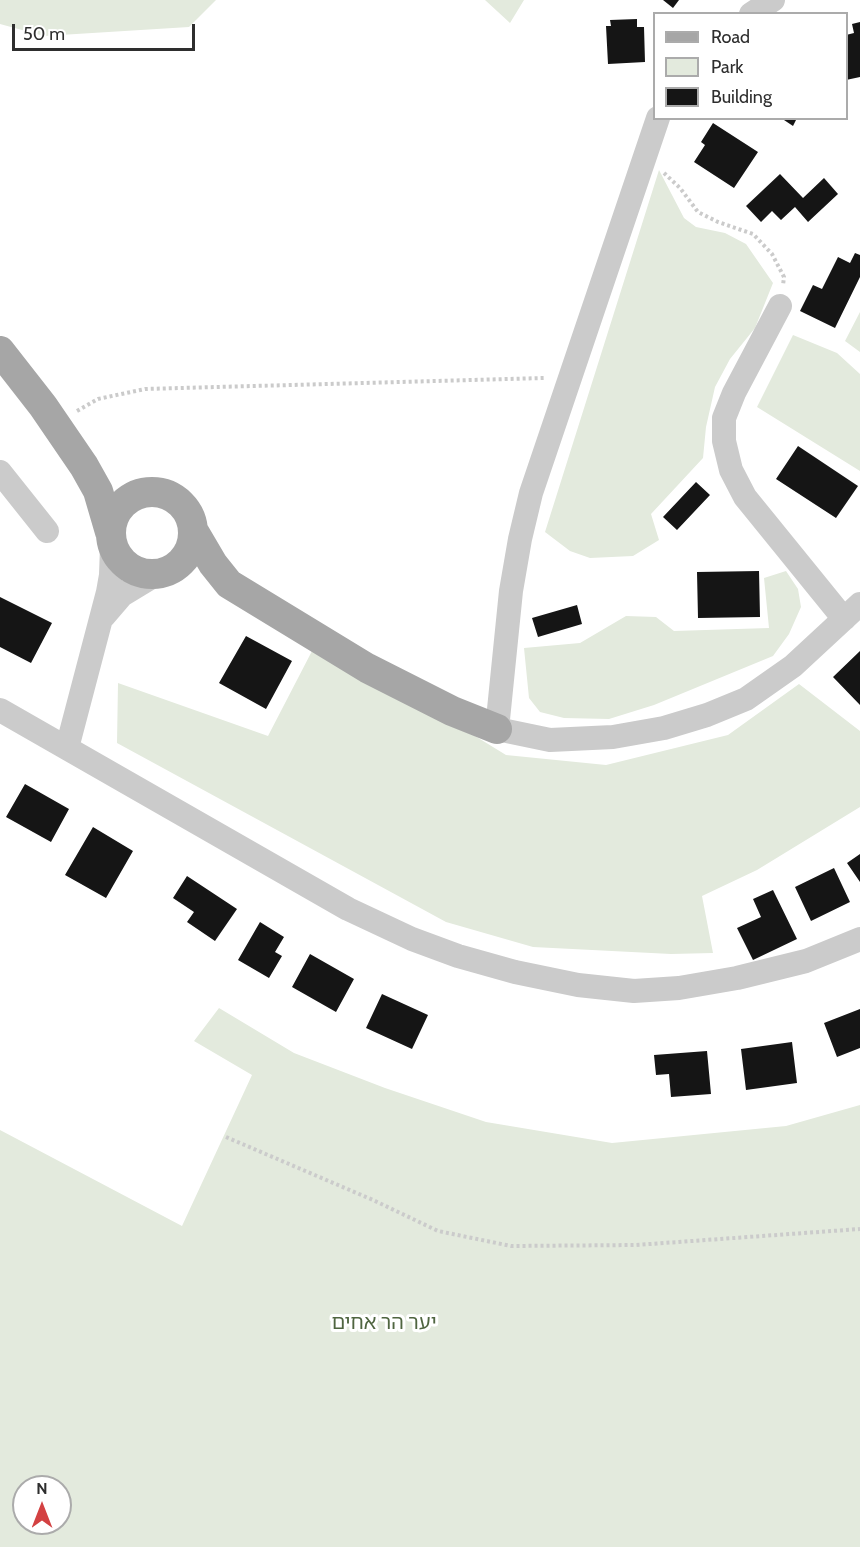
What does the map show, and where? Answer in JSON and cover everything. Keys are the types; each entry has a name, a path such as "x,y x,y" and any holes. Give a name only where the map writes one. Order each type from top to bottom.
{"main road":[{"path":"0,351 32,391 84,466 98,491 111,540 119,559 130,569 142,574 187,573 248,597"},
{"path":"60,432 94,467 111,477 145,492 160,493 173,498 190,518 193,530 213,564 229,584 248,597 367,668 452,711 497,729"},
{"path":"111,540 113,518 120,506 132,497 145,492"},
{"path":"161,573 179,565 187,555 192,543 193,530"}],"street":[{"path":"753,12 773,0"},
{"path":"657,120 531,493 511,591 497,729 550,740 614,737 664,728 707,715 746,699 793,666 852,611 745,497 731,470 724,441 724,418 734,393 780,306"},
{"path":"0,472 47,531"},
{"path":"66,748 111,575 111,540"},
{"path":"100,620 122,595 161,573"},
{"path":"0,710 348,909 439,950 515,972 578,985 634,991 679,988 737,978 806,961 860,939"}],"path":[{"path":"645,154 680,188 698,212 718,222 753,234 772,254 784,277 780,306"},
{"path":"60,432 98,399 145,389 570,377"},
{"path":"226,1137 373,1200 438,1231 511,1246 636,1245 860,1228"}],"green space":[{"path":"0,0 216,0 189,27 44,36 0,24"},
{"path":"485,0 524,0 510,23"},
{"path":"659,170 684,218 696,227 725,233 746,244 773,283 755,328 730,359 715,387 706,427 703,458 651,514 659,540 633,556 590,558 570,551 545,532"},
{"path":"860,312 860,352 845,341"},
{"path":"793,335 837,353 860,374 860,471 757,407"},
{"path":"786,571 798,589 801,607 789,634 773,656 654,705 609,719 564,718 540,712 529,698 524,648 580,643 626,616 656,617 674,631 769,628 764,578"},
{"path":"312,651 462,728 506,755 606,765 728,735 799,684 860,731 860,807 757,870 702,896 713,953 671,954 533,947 446,922 117,743 118,683 268,736"},
{"name":"יער הר אחים","path":"219,1008 294,1053 385,1088 486,1122 612,1143 786,1126 860,1105 860,1547 0,1547 0,1130 182,1226 252,1075 194,1041"}],"building":[{"path":"663,0 679,0 673,8"},
{"path":"637,19 637,27 644,27 645,62 608,64 606,26 611,26 610,20"},
{"path":"860,22 860,77 848,80 848,34 854,33 852,24"},
{"path":"784,120 796,120 793,126"},
{"path":"713,123 758,152 734,188 694,162 705,145 701,142"},
{"path":"780,174 803,198 824,178 838,194 808,222 795,207 781,220 772,211 761,222 746,206"},
{"path":"855,253 860,255 860,277 835,328 800,311 813,285 822,289 838,257 850,263"},
{"path":"798,446 858,486 836,518 776,479"},
{"path":"696,482 710,495 677,530 663,517"},
{"path":"759,571 760,617 698,618 697,572"},
{"path":"0,597 52,623 31,663 0,647"},
{"path":"577,605 582,624 538,637 532,618"},
{"path":"246,636 292,661 266,709 219,683"},
{"path":"860,651 860,705 833,677"},
{"path":"25,784 69,809 51,842 6,817"},
{"path":"93,827 133,851 106,898 65,875"},
{"path":"860,854 860,882 847,863"},
{"path":"834,868 850,902 811,921 795,887"},
{"path":"187,876 237,909 215,941 187,922 194,912 173,898"},
{"path":"773,890 797,939 753,960 737,928 761,917 753,899"},
{"path":"260,922 284,937 275,952 282,956 269,978 238,960"},
{"path":"310,954 354,979 336,1012 292,987"},
{"path":"382,994 428,1015 412,1049 366,1028"},
{"path":"860,1009 860,1048 837,1057 824,1023"},
{"path":"792,1042 797,1083 746,1090 741,1049"},
{"path":"707,1051 711,1094 671,1097 669,1074 656,1075 654,1055"}]}
